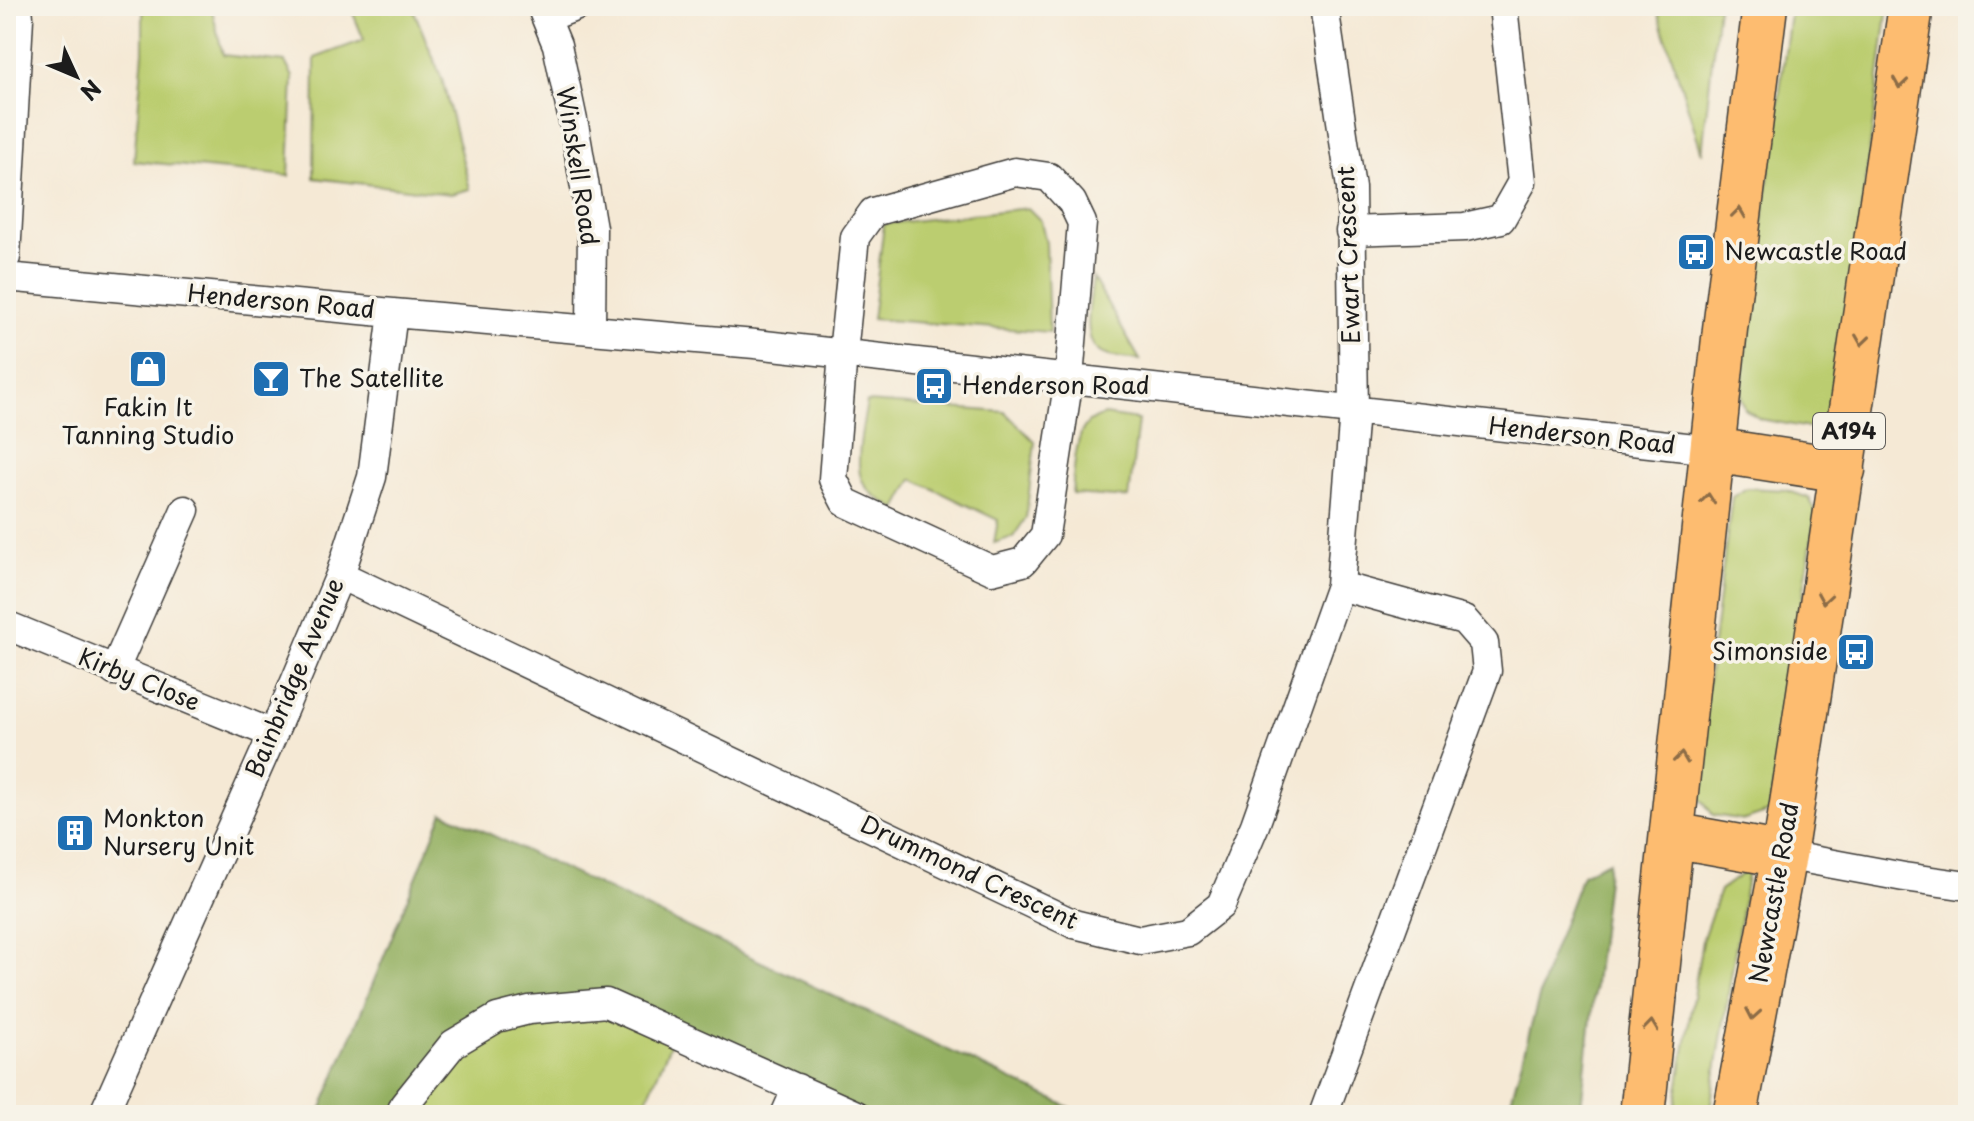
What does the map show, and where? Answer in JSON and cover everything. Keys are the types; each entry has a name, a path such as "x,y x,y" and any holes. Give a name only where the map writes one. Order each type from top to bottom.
{"main road":[{"path":"1642,1115 1725,329 1765,6"},
{"name":"Newcastle Road","path":"1735,1115 1784,855 1911,6"},
{"name":"A194","path":"1713,450 1843,470"},
{"path":"1672,835 1784,855"}],"street":[{"path":"6,257 18,6"},
{"path":"544,12 577,6"},
{"name":"Ewart Crescent","path":"1324,6 1351,188 1354,411"},
{"path":"1350,231 1465,227 1501,219 1522,182 1503,6"},
{"name":"Winskell Road","path":"544,12 557,45 592,228 591,329"},
{"path":"1015,172 1049,177 1072,202 1082,223 1069,378 1045,535 1023,562 992,570 845,502 833,479 843,353 855,237 873,212 1015,172"},
{"name":"Henderson Road","path":"6,277 843,353 1713,450"},
{"name":"Bainbridge Avenue","path":"103,1115 273,734 340,575 372,477 393,313"},
{"name":"Drummond Crescent","path":"340,575 1074,924 1140,940 1188,931 1221,905 1255,825 1340,586 1354,411"},
{"path":"114,671 185,510"},
{"path":"1323,1115 1487,671 1484,643 1464,620 1340,586"},
{"name":"Kirby Close","path":"6,625 273,734"},
{"path":"1784,855 1968,886"},
{"path":"400,1115 404,1105 453,1044 497,1018 529,1010 606,1003 856,1115"},
{"path":"785,1115 797,1088"}],"green space":[{"path":"143,6 211,6 223,55 285,62 293,77 289,176 134,161 143,52"},
{"path":"350,6 412,6 442,79 470,189 451,194 314,178 315,58 364,40"},
{"path":"1656,6 1718,6 1702,153"},
{"path":"1791,6 1888,6 1838,397 1830,414 1809,428 1760,419 1745,409 1740,393"},
{"path":"1028,208 1041,221 1046,243 1049,332 872,319 884,224"},
{"path":"1093,278 1140,360 1110,356 1095,347 1088,319"},
{"path":"867,402 1005,412 1035,442 1026,518 1013,537 994,543 998,520 913,479 897,509 873,494 862,480 859,464"},
{"path":"1104,415 1138,420 1129,498 1072,494 1079,438 1089,422"},
{"path":"1747,488 1786,490 1809,498 1816,512 1769,812 1745,820 1713,815 1694,789 1732,497"},
{"path":"443,812 1086,1115 856,1115 606,1003 497,1018 400,1115 319,1115"},
{"path":"1609,861 1580,1115 1507,1115 1548,964 1582,874"},
{"path":"1748,870 1709,1115 1674,1115 1702,941 1720,890"},
{"path":"606,1003 675,1033 640,1115 400,1115 453,1044"}],"place":[{"name":"Newcastle Road","path":"1696,252"},
{"name":"Fakin It Tanning Studio","path":"148,369"},
{"name":"The Satellite","path":"271,379"},
{"name":"Henderson Road","path":"934,386"},
{"name":"Simonside","path":"1856,652"},
{"name":"Monkton Nursery Unit","path":"75,833"}]}
